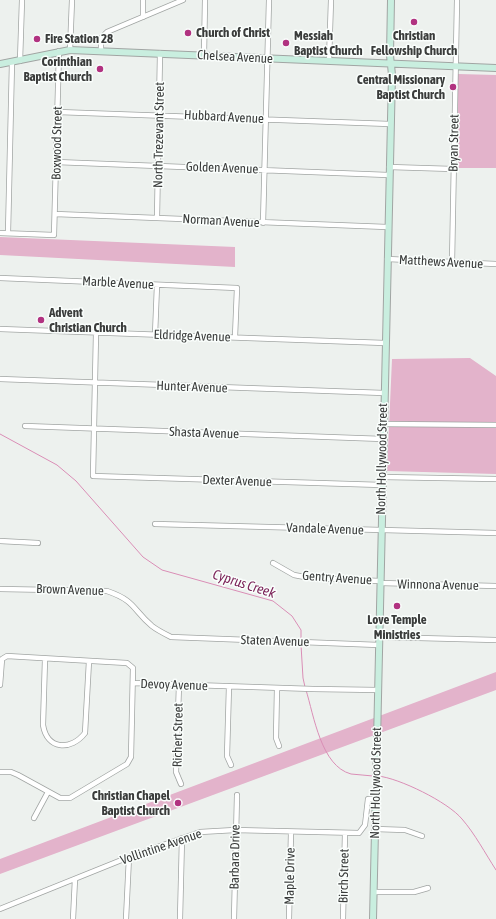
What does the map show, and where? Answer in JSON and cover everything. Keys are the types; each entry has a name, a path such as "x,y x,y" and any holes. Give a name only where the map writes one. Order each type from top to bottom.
{"main road":[{"name":"North Hollywood Street","path":"373,919 388,176 392,75 390,64 391,0"},
{"name":"Chelsea Avenue","path":"0,64 70,50 204,55 455,68 496,68"}],"street":[{"path":"20,60 22,0"},
{"path":"70,50 72,0"},
{"path":"143,0 143,17"},
{"path":"101,51 101,38 107,32 183,0"},
{"path":"204,55 205,0"},
{"path":"263,223 269,0"},
{"path":"329,61 331,0"},
{"name":"Bryan Street","path":"452,262 457,0"},
{"name":"Boxwood Street","path":"8,233 54,235 59,52"},
{"name":"North Trezevant Street","path":"157,218 160,53"},
{"path":"0,233 8,233 12,62"},
{"name":"Hubbard Avenue","path":"58,112 160,114 390,124"},
{"name":"Golden Avenue","path":"56,162 388,176"},
{"path":"389,167 453,169"},
{"name":"Norman Avenue","path":"55,214 388,227"},
{"name":"Matthews Avenue","path":"387,259 496,264"},
{"name":"Marble Avenue","path":"0,278 237,288 235,337"},
{"path":"155,335 157,285"},
{"name":"Eldridge Avenue","path":"0,329 385,342"},
{"path":"93,429 96,333"},
{"name":"Hunter Avenue","path":"0,379 95,384 384,392"},
{"path":"383,424 496,425"},
{"name":"Shasta Avenue","path":"25,426 383,439"},
{"name":"Dexter Avenue","path":"93,429 93,476 382,486"},
{"path":"382,477 496,479"},
{"name":"Vandale Avenue","path":"155,524 496,533"},
{"path":"0,541 38,543"},
{"name":"Gentry Avenue","path":"273,563 294,575 310,578 380,582"},
{"name":"Winnona Avenue","path":"380,582 496,586"},
{"name":"Brown Avenue","path":"0,589 107,591 128,600 152,626 171,637"},
{"path":"379,636 496,640"},
{"name":"Staten Avenue","path":"171,637 379,645"},
{"name":"Devoy Avenue","path":"0,671 2,659 7,656 127,663 133,668 133,684 378,690"},
{"path":"45,658 42,725 44,733 50,740 62,746 68,746 78,742 85,734 89,661"},
{"path":"0,671 0,685"},
{"path":"0,772 11,772 60,798 70,798 128,764 131,757 133,684"},
{"name":"Richert Street","path":"179,685 176,772 181,784"},
{"path":"229,686 227,756 231,765"},
{"path":"277,688 276,738 279,746"},
{"path":"34,818 48,792"},
{"name":"Barbara Drive","path":"234,919 237,795"},
{"name":"Vollintine Avenue","path":"0,909 129,857 182,838 210,830 359,833 365,826 368,799 375,798"},
{"path":"375,829 405,830 422,836"},
{"name":"Maple Drive","path":"289,919 291,832"},
{"name":"Birch Street","path":"343,919 345,833"},
{"path":"180,919 182,838"},
{"path":"126,919 129,857"},
{"path":"73,919 75,879"},
{"path":"374,892 414,892 428,888"}],"shaded area":[{"path":"458,74 496,75 496,168 458,168"},
{"path":"0,237 235,247 235,267 0,255"},
{"path":"470,358 496,376 496,474 387,471 392,359"},
{"path":"496,672 496,690 0,874 0,859"}],"waterway":[{"name":"Cyprus Creek","path":"0,434 57,465 76,481 143,557 162,570 273,601 292,616 301,630 301,640"},
{"name":"Cyprus Creek","path":"301,645 305,687"},
{"name":"Cyprus Creek","path":"306,690 320,739 332,761 341,769 351,774 373,776"},
{"name":"Cyprus Creek","path":"378,776 398,781 423,792 435,798 455,812 471,831 496,870"}],"place":[{"name":"Christian Fellowship Church","path":"414,22"},
{"name":"Church of Christ","path":"188,33"},
{"name":"Fire Station 28","path":"37,39"},
{"name":"Messiah Baptist Church","path":"286,43"},
{"name":"Corinthian Baptist Church","path":"100,69"},
{"name":"Central Missionary Baptist Church","path":"453,87"},
{"name":"Advent Christian Church","path":"41,320"},
{"name":"Love Temple Ministries","path":"397,606"},
{"name":"Christian Chapel Baptist Church","path":"178,803"}]}
